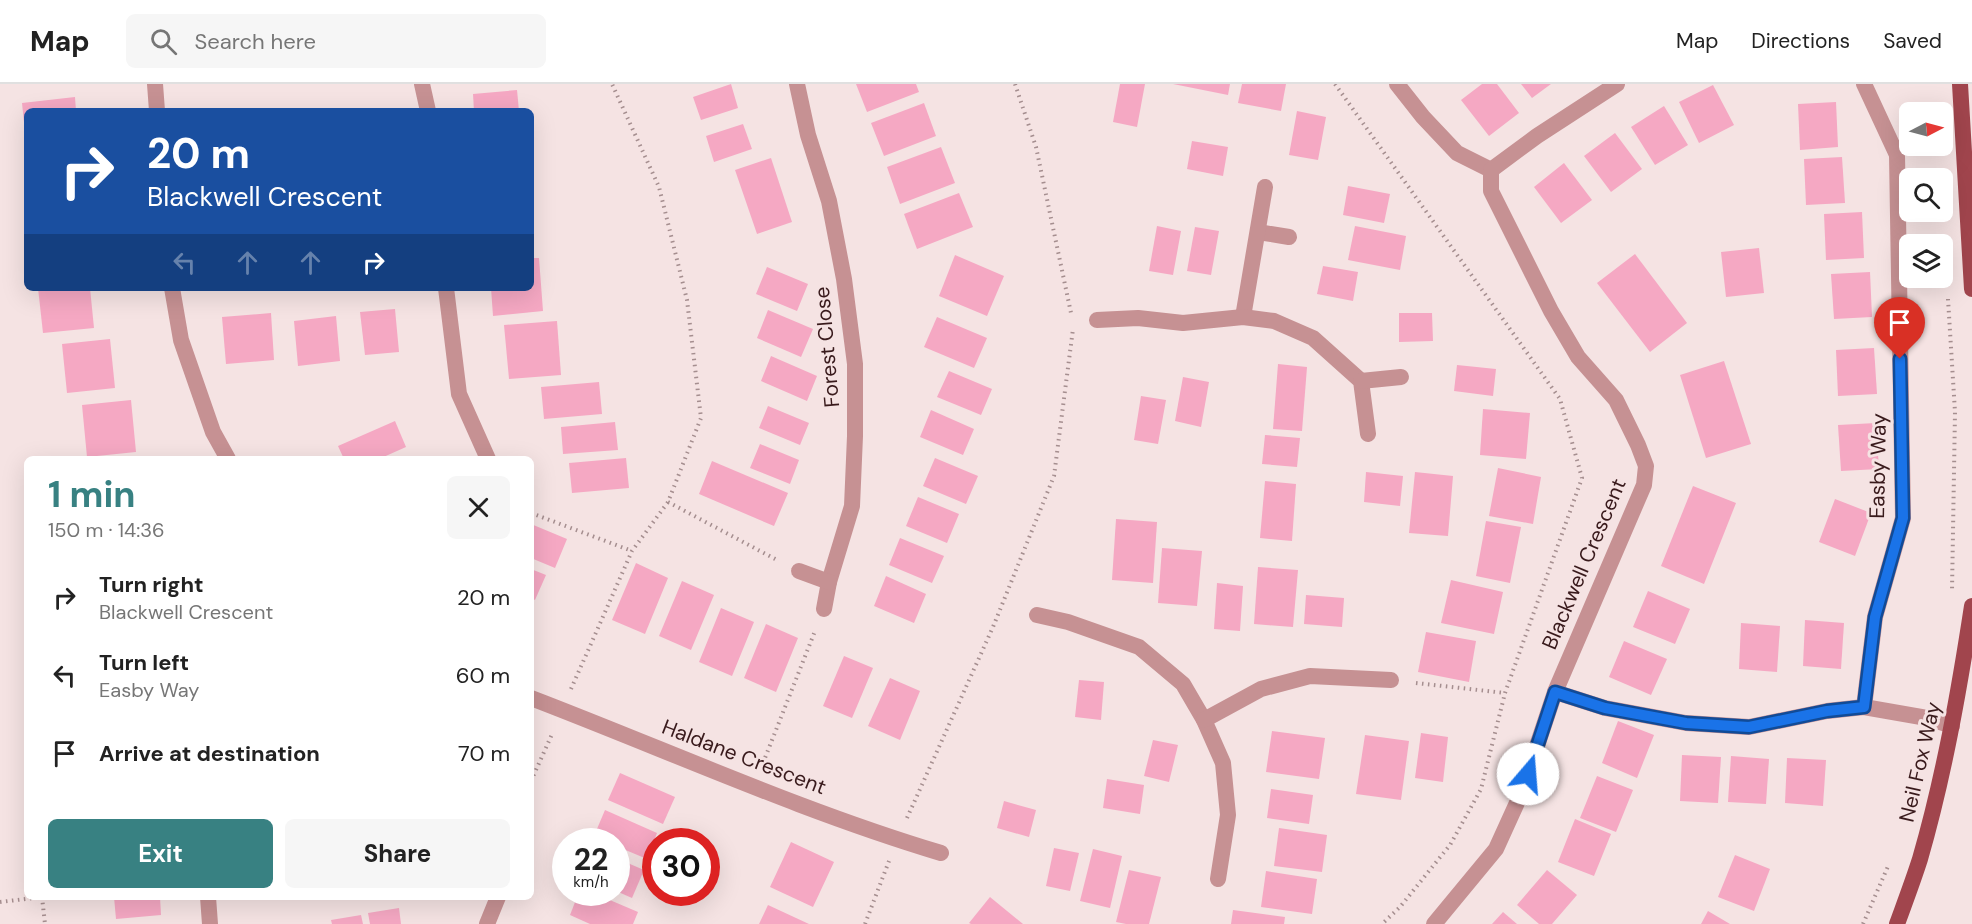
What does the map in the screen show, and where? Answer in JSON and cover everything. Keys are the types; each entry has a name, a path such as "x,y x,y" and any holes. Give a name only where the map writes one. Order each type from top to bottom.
{"main road":[{"path":"1960,84 1972,289"},
{"name":"Neil Fox Way","path":"1897,924 1919,860 1941,779 1961,679 1972,606"}],"street":[{"path":"155,84 157,108"},
{"path":"422,84 427,108"},
{"name":"Forest Close","path":"797,84 808,135 829,201 844,279 855,364 852,506 829,582 824,609"},
{"path":"1397,84 1423,117 1457,153 1491,170 1617,84"},
{"name":"Easby Way","path":"1864,84 1897,155 1903,518 1875,617 1864,707"},
{"name":"Blackwell Crescent","path":"1434,924 1496,849 1521,794 1555,692 1644,485 1646,466 1616,400 1578,357 1551,311 1491,191 1491,170"},
{"path":"1243,317 1265,187"},
{"path":"1258,232 1289,237"},
{"path":"173,291 181,340 213,432 226,456"},
{"path":"446,291 459,394 487,456"},
{"path":"1097,320 1138,318 1183,323 1243,317 1274,321 1313,338 1361,381 1368,434"},
{"path":"1361,381 1401,378"},
{"path":"799,571 829,582"},
{"path":"1037,615 1068,622 1139,647 1183,684 1204,720 1223,763 1228,815 1218,879"},
{"path":"1204,720 1261,688 1310,676 1391,680"},
{"path":"1555,692 1605,708 1686,723 1749,727 1827,711 1864,707 1927,718 1952,726"},
{"name":"Haldane Crescent","path":"534,699 754,786 897,840 941,853"},
{"path":"208,900 210,924"},
{"path":"487,924 497,900"}],"path":[{"path":"534,774 632,551 668,502 701,418 687,300 658,187 612,84"},
{"path":"1015,84 1036,147 1072,316"},
{"path":"1335,84 1560,399 1582,478 1504,693 1481,789 1450,844 1400,907 1382,924"},
{"path":"1948,298 1955,412 1952,600"},
{"path":"865,924 897,840 993,627 1054,476 1074,326"},
{"path":"668,502 799,571"},
{"path":"534,514 632,551"},
{"path":"754,786 824,609"},
{"path":"1391,680 1504,693"},
{"path":"1863,924 1893,854"},
{"path":"0,902 24,899"},
{"path":"42,900 45,924"}],"building":[{"path":"731,84 738,108 701,120 693,97"},
{"path":"856,84 916,84 919,92 867,112"},
{"path":"1120,84 1145,84 1137,127 1113,122"},
{"path":"1173,84 1230,84 1228,95"},
{"path":"1242,84 1286,84 1281,111 1238,103"},
{"path":"1482,84 1497,84 1519,113 1489,136 1461,100"},
{"path":"1521,84 1551,84 1532,98"},
{"path":"1713,85 1734,125 1699,143 1679,102"},
{"path":"517,90 519,108 474,108 473,94"},
{"path":"75,97 76,108 24,108 24,122 22,103"},
{"path":"1836,102 1838,147 1800,150 1798,104"},
{"path":"924,103 936,136 884,156 871,123"},
{"path":"1664,106 1688,145 1655,165 1631,127"},
{"path":"1297,111 1326,117 1318,160 1289,155"},
{"path":"743,124 752,149 714,162 706,136"},
{"path":"1615,133 1642,169 1611,192 1584,156"},
{"path":"1192,141 1228,147 1223,176 1187,169"},
{"path":"941,147 955,183 900,204 887,167"},
{"path":"1842,157 1845,203 1806,205 1804,159"},
{"path":"771,158 792,222 757,234 735,170"},
{"path":"1564,163 1592,200 1561,223 1534,187"},
{"path":"1348,186 1390,194 1384,223 1343,215"},
{"path":"959,193 973,227 917,249 904,214"},
{"path":"1862,212 1864,258 1826,260 1824,214"},
{"path":"1157,226 1181,231 1173,275 1149,271"},
{"path":"1355,226 1406,236 1400,270 1348,260"},
{"path":"1195,227 1219,231 1211,275 1187,271"},
{"path":"1759,248 1764,293 1726,297 1721,252"},
{"path":"1635,254 1687,323 1650,352 1597,283"},
{"path":"955,255 1004,276 987,316 939,296"},
{"path":"534,258 539,258 543,311 493,316 491,291 534,291"},
{"path":"1323,266 1358,272 1353,301 1317,294"},
{"path":"767,267 808,284 797,311 756,294"},
{"path":"1870,272 1872,317 1834,319 1831,274"},
{"path":"38,291 90,291 94,328 43,333"},
{"path":"395,309 399,352 365,355 360,312"},
{"path":"768,310 813,329 801,357 757,338"},
{"path":"271,313 274,360 226,364 222,317"},
{"path":"1399,313 1432,313 1433,341 1399,342"},
{"path":"336,316 340,361 298,366 294,321"},
{"path":"937,317 987,338 974,368 924,347"},
{"path":"557,321 561,375 509,379 504,325"},
{"path":"110,339 115,388 67,393 62,344"},
{"path":"1874,348 1877,394 1838,396 1836,350"},
{"path":"771,356 817,376 807,401 761,381"},
{"path":"1724,361 1751,444 1706,458 1680,375"},
{"path":"1278,364 1307,367 1302,431 1273,429"},
{"path":"1457,365 1496,369 1493,396 1454,391"},
{"path":"949,371 992,389 981,415 937,397"},
{"path":"1183,377 1209,382 1201,427 1175,421"},
{"path":"599,382 602,414 544,419 541,387"},
{"path":"1141,396 1166,400 1158,444 1134,440"},
{"path":"131,400 136,452 87,456 82,405"},
{"path":"768,406 809,423 800,445 759,428"},
{"path":"1483,409 1530,413 1526,459 1480,455"},
{"path":"931,410 974,429 963,455 920,437"},
{"path":"395,421 406,447 386,456 343,456 338,446"},
{"path":"615,422 618,450 563,454 561,427"},
{"path":"1876,423 1879,469 1841,471 1838,425"},
{"path":"1265,435 1300,438 1297,467 1262,464"},
{"path":"760,444 799,460 790,484 750,468"},
{"path":"626,458 629,488 572,493 569,463"},
{"path":"935,458 978,476 966,504 923,486"},
{"path":"712,461 788,493 774,526 699,494"},
{"path":"1498,468 1541,477 1533,524 1489,516"},
{"path":"1366,472 1403,476 1400,506 1364,502"},
{"path":"1415,472 1453,476 1448,536 1409,533"},
{"path":"1265,481 1296,484 1292,541 1260,538"},
{"path":"1693,486 1736,503 1704,584 1661,566"},
{"path":"918,497 959,514 947,543 906,526"},
{"path":"1835,499 1871,513 1855,556 1819,542"},
{"path":"1116,519 1157,522 1153,583 1112,580"},
{"path":"1486,521 1521,527 1510,583 1476,576"},
{"path":"534,525 567,539 555,568 534,559"},
{"path":"900,538 944,556 932,583 889,565"},
{"path":"1162,548 1202,551 1197,606 1158,603"},
{"path":"636,563 668,578 645,634 612,620"},
{"path":"1258,567 1298,570 1293,627 1254,624"},
{"path":"534,570 546,575 534,600"},
{"path":"886,576 926,594 914,623 874,606"},
{"path":"1451,580 1503,592 1494,634 1441,623"},
{"path":"682,581 714,595 691,650 659,636"},
{"path":"1217,583 1243,586 1240,631 1214,629"},
{"path":"1648,591 1690,609 1675,644 1633,627"},
{"path":"1306,595 1344,598 1342,627 1304,624"},
{"path":"721,608 754,622 732,676 699,662"},
{"path":"1805,620 1844,623 1841,669 1803,666"},
{"path":"1741,623 1780,626 1777,672 1739,669"},
{"path":"766,624 798,638 776,692 744,678"},
{"path":"1426,632 1476,641 1469,682 1418,672"},
{"path":"1624,641 1667,659 1651,695 1609,677"},
{"path":"844,656 873,668 852,718 823,706"},
{"path":"890,678 920,691 900,740 868,726"},
{"path":"1079,680 1104,682 1101,720 1075,717"},
{"path":"1618,721 1654,735 1637,778 1602,763"},
{"path":"1272,731 1325,738 1319,779 1266,772"},
{"path":"1421,733 1448,737 1443,782 1415,778"},
{"path":"1365,735 1409,741 1401,800 1356,794"},
{"path":"1153,740 1178,745 1169,782 1144,776"},
{"path":"1682,755 1721,757 1718,803 1680,801"},
{"path":"1731,756 1769,759 1766,804 1728,802"},
{"path":"1787,758 1826,760 1823,806 1785,803"},
{"path":"620,773 675,797 663,824 608,800"},
{"path":"1597,776 1633,790 1616,832 1580,818"},
{"path":"1107,779 1144,785 1140,814 1103,808"},
{"path":"1271,789 1313,795 1309,824 1267,818"},
{"path":"1004,801 1036,810 1029,837 997,828"},
{"path":"605,810 646,828 642,828 642,857 630,852 630,828 597,828"},
{"path":"1575,819 1611,834 1594,876 1558,862"},
{"path":"1279,828 1327,835 1322,872 1274,866"},
{"path":"791,842 834,862 813,907 770,887"},
{"path":"1054,848 1079,853 1070,891 1046,886"},
{"path":"1093,849 1122,856 1110,908 1080,901"},
{"path":"1735,855 1770,869 1754,911 1718,897"},
{"path":"630,864 642,869 642,875 632,898 630,897"},
{"path":"1129,870 1161,877 1149,924 1116,922"},
{"path":"1547,870 1577,895 1552,924 1539,924 1517,905"},
{"path":"1266,871 1317,879 1312,914 1261,907"},
{"path":"990,897 1023,924 969,923"},
{"path":"114,900 160,900 161,915 116,919"},
{"path":"768,905 809,924 759,924"},
{"path":"574,906 624,906 638,912 633,924 590,924 570,915"},
{"path":"399,908 401,924 370,924 368,913"},
{"path":"1233,910 1285,917 1284,924 1231,924"},
{"path":"1708,911 1730,924 1701,924"},
{"path":"1503,912 1517,924 1492,924"},
{"path":"361,915 363,924 332,924 331,920"}],"route":[{"path":"1528,774 1555,692 1605,708 1686,723 1749,727 1827,711 1864,707 1875,617 1903,518 1900,359"}]}
